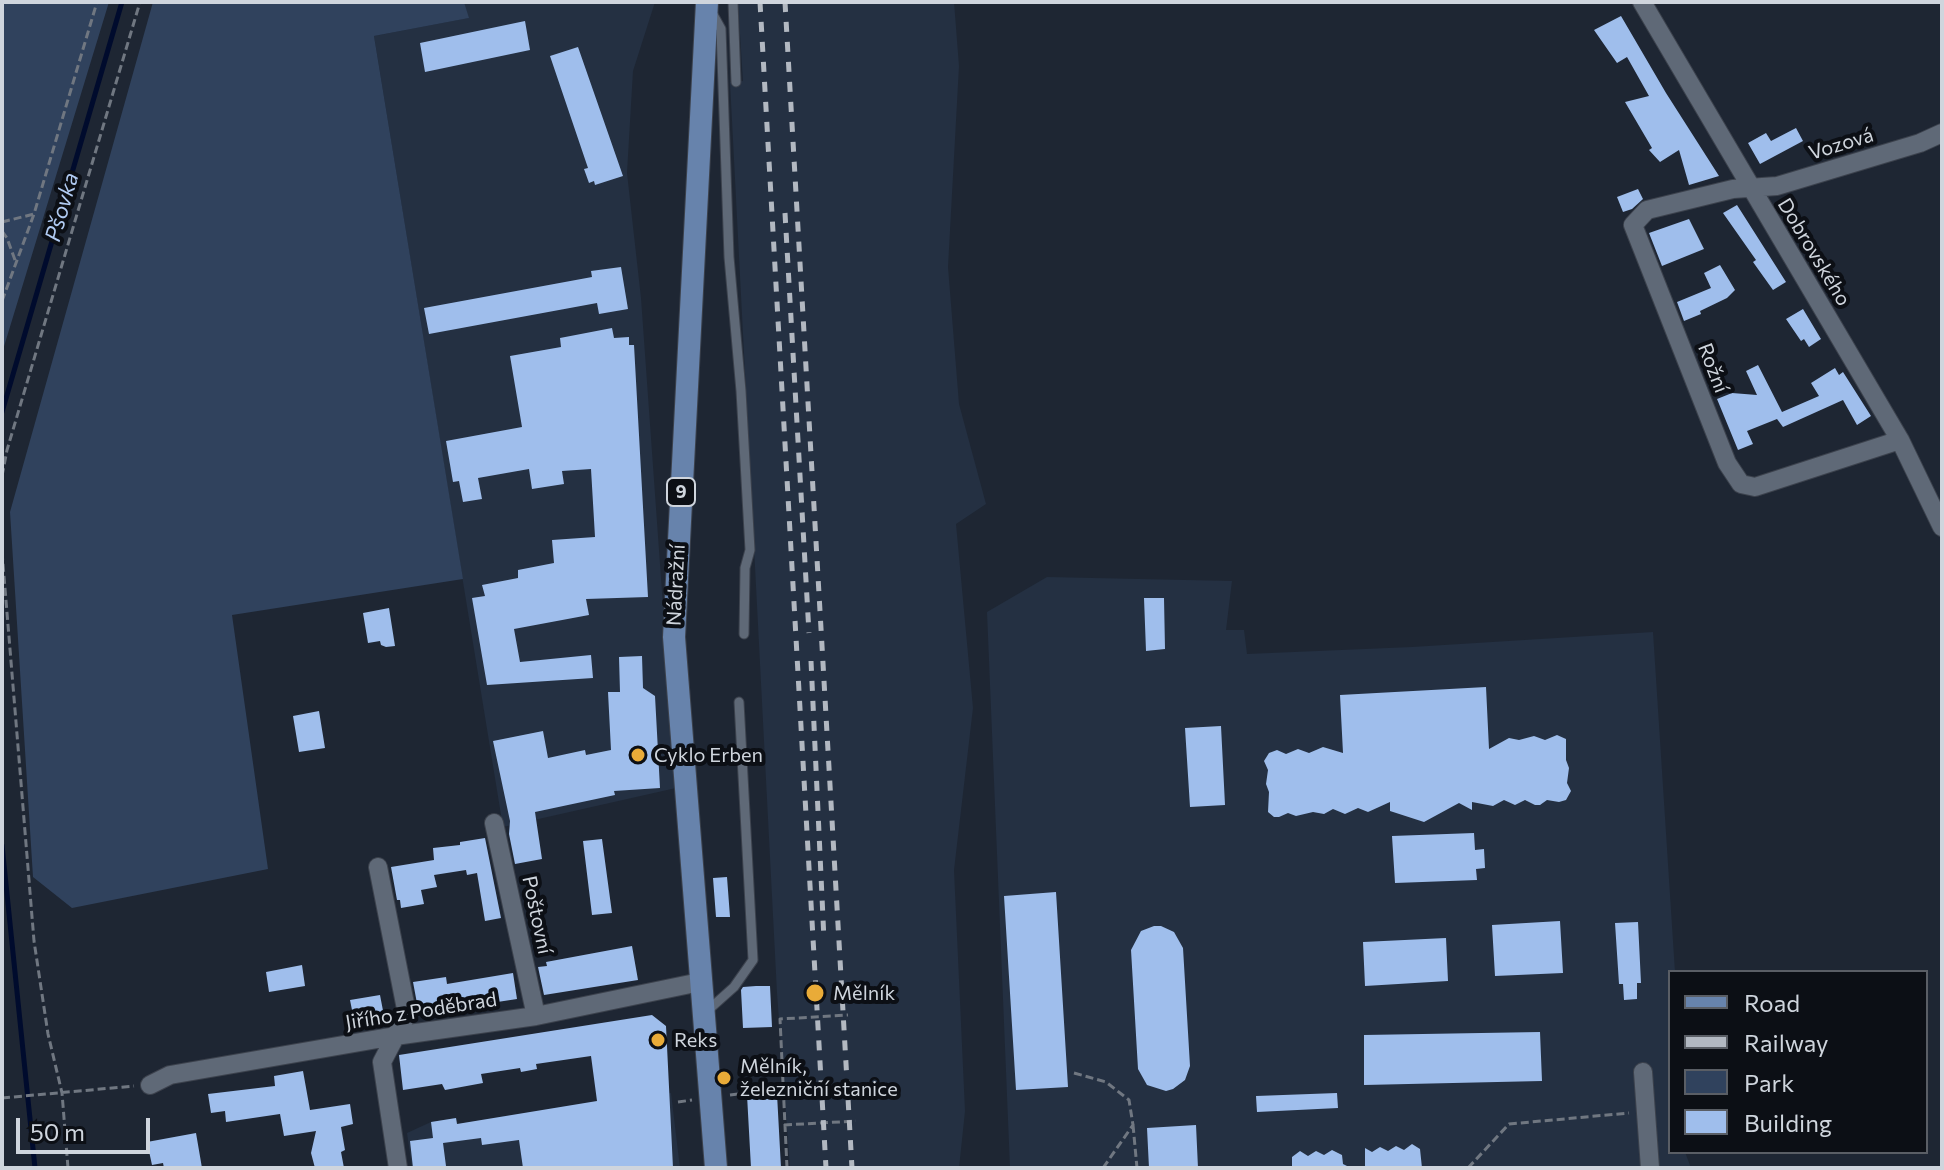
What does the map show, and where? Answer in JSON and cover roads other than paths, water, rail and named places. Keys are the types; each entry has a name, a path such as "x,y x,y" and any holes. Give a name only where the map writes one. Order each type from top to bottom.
{"main road":[{"name":"Nádražní","path":"707,4 674,637 716,1168"}],"street":[{"name":"Dobrovského","path":"1642,2 1900,440 1942,527"},
{"name":"Vozová","path":"1749,187 1777,186 1920,143 1942,133"},
{"name":"Rožní","path":"1749,187 1647,210 1633,225 1733,475 1748,488 1755,487 1900,440"},
{"name":"Poštovní","path":"494,823 536,1016"},
{"path":"378,867 407,1014 382,1062 398,1168"},
{"name":"Jiřího z Poděbrad","path":"150,1085 170,1075 395,1036 536,1016 700,982"},
{"path":"1643,1072 1650,1168"}],"lane":[{"path":"736,82 733,4 707,4 721,29 729,257 750,550 745,568 744,634"},
{"path":"703,1015 734,987 753,960 739,702"}],"waterway":[{"name":"Pšovka","path":"2,412 122,2"},
{"name":"Pšovka","path":"2,845 35,1168"}],"railway":[{"path":"760,2 826,1168"},
{"path":"785,2 852,1168"},
{"path":"785,213 809,633"},
{"path":"811,661 824,940"}],"place":[{"name":"Cyklo Erben","path":"638,755"},
{"name":"Mělník","path":"815,993"},
{"name":"Reks","path":"658,1040"},
{"name":"Mělník, železniční stanice","path":"724,1078"}]}
